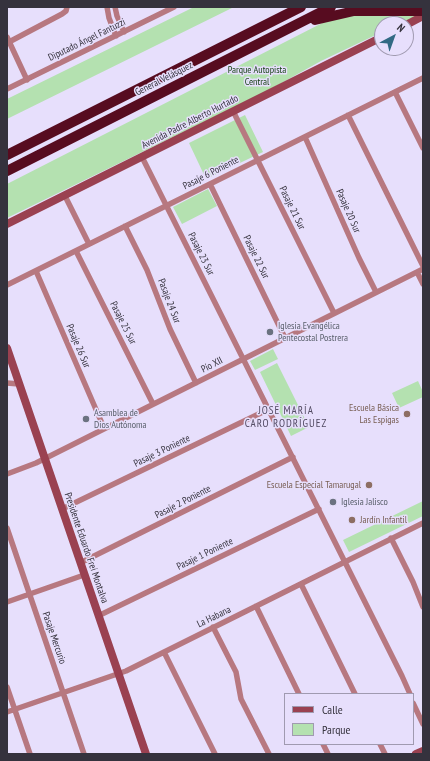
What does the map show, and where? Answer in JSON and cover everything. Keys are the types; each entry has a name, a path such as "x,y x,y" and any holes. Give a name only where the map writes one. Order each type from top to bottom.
{"highway":[{"name":"General Velásquez","path":"7,155 301,7"},
{"name":"General Velásquez","path":"7,171 331,7"},
{"path":"294,26 332,15 354,11 423,10"}],"street":[{"path":"107,7 109,18 116,36"},
{"path":"115,7 124,32"},
{"name":"Diputado Ángel Fantuzzi","path":"7,89 174,7"},
{"path":"26,80 8,39 62,14 66,9"},
{"path":"414,21 423,16"},
{"name":"Avenida Padre Alberto Hurtado","path":"7,224 374,41"},
{"name":"Pasaje 6 Poniente","path":"7,285 423,78"},
{"path":"395,92 423,148"},
{"name":"Pasaje 21 Sur","path":"233,111 334,314"},
{"path":"348,115 423,267"},
{"name":"Pasaje 20 Sur","path":"305,137 359,258 376,292"},
{"name":"Pasaje 23 Sur","path":"142,157 345,562"},
{"name":"Pasaje 22 Sur","path":"210,184 285,338"},
{"path":"65,196 89,244"},
{"name":"Pasaje 24 Sur","path":"125,226 148,270 170,330 196,383"},
{"name":"Pasaje 25 Sur","path":"76,251 153,404"},
{"name":"Pío XII","path":"7,474 29,466 196,383 417,272 423,267"},
{"name":"Pasaje 26 Sur","path":"36,271 104,428"},
{"path":"417,272 423,284"},
{"name":"Presidente Eduardo Frei Montalva","path":"7,348 146,754"},
{"path":"7,383 19,384"},
{"name":"Pasaje 3 Poniente","path":"62,509 269,408"},
{"name":"Pasaje 2 Poniente","path":"80,563 293,457"},
{"name":"Pasaje 1 Poniente","path":"98,616 319,509"},
{"name":"La Habana","path":"7,712 118,674 423,523"},
{"name":"Pasaje Mercurio","path":"7,528 84,754"},
{"path":"391,538 411,576 423,607"},
{"path":"345,562 410,693"},
{"path":"7,602 84,575"},
{"path":"301,584 355,693"},
{"path":"256,606 299,693"},
{"path":"213,627 236,672 241,699 269,754"},
{"path":"164,652 215,754"},
{"path":"7,687 30,754"},
{"path":"414,705 423,724"},
{"path":"380,745 385,754"}],"green space":[{"path":"194,7 234,7 7,119 7,99"},
{"name":"Parque Autopista Central","path":"350,7 423,13 414,17 374,16 374,36 321,61 267,91 7,218 7,184 332,18"},
{"path":"245,115 263,152 206,179 189,143"},
{"path":"208,189 217,206 182,224 173,207"},
{"path":"273,349 278,359 255,370 250,361"},
{"path":"277,363 309,427 291,436 260,372"},
{"path":"418,381 423,392 423,397 399,408 392,393"},
{"path":"423,501 423,516 349,552 343,540"}],"place":[{"name":"Iglesia Evangélica Pentecostal Postrera","path":"270,332"},
{"name":"Escuela Básica Las Espigas","path":"407,414"},
{"name":"Asamblea de Dios Autónoma","path":"86,419"},
{"name":"Escuela Especial Tamarugal","path":"369,485"},
{"name":"Iglesia Jalisco","path":"333,502"},
{"name":"Jardín Infantil","path":"352,520"}],"district":[{"name":"JOSÉ MARÍA CARO RODRÍGUEZ","path":"286,417"}]}
